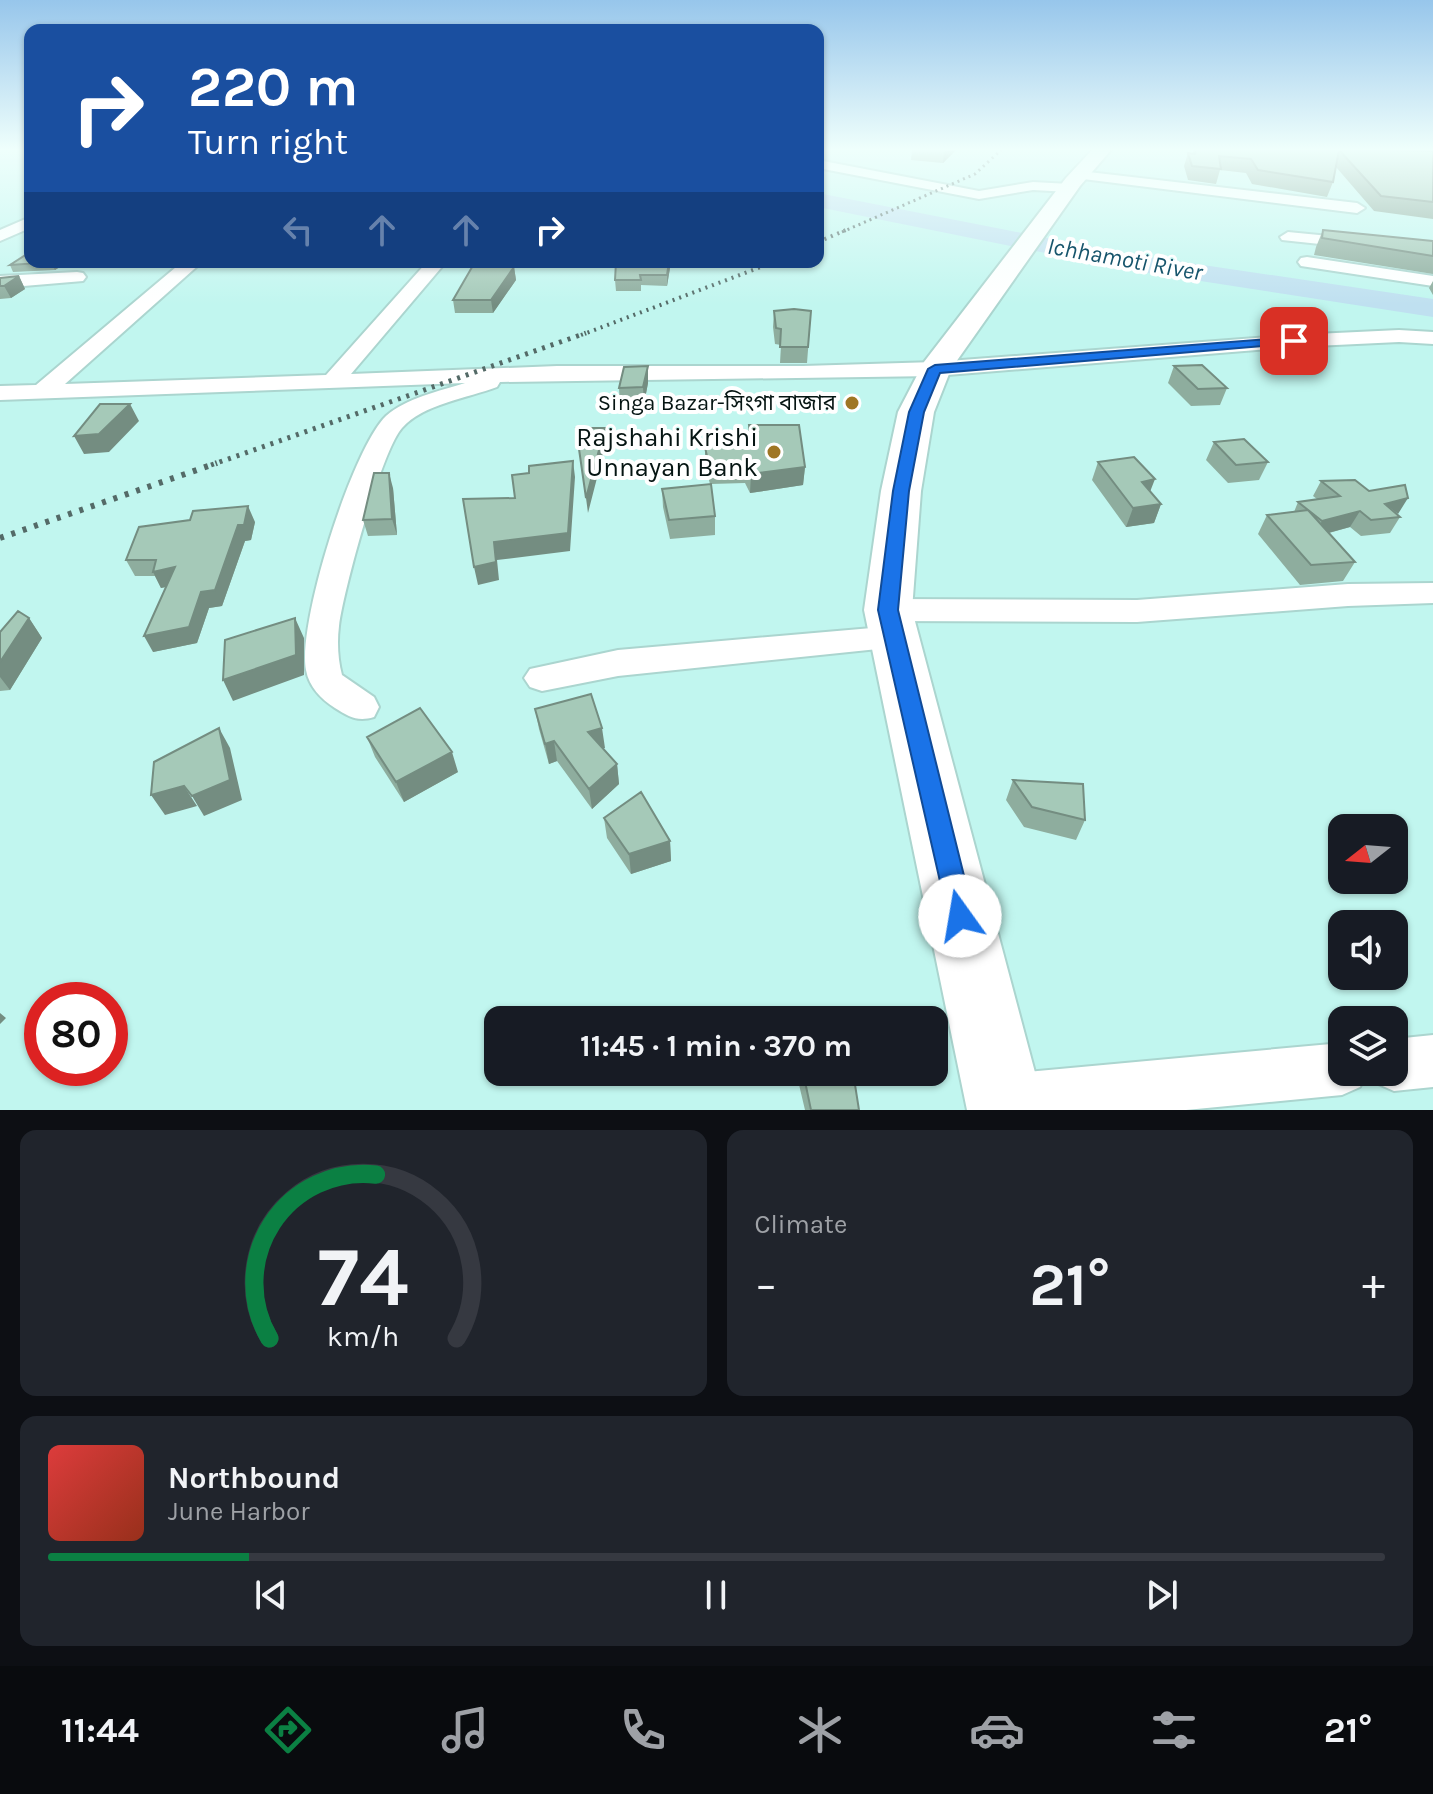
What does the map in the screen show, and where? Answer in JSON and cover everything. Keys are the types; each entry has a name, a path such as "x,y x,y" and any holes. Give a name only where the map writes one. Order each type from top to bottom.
{"highway":[{"path":"1005,1106 891,624 901,491 916,412 935,369 1061,202"}],"street":[{"path":"1292,202 1357,208"},
{"path":"0,236 24,225"},
{"path":"1288,237 1433,251"},
{"path":"1307,262 1433,281"},
{"path":"43,391 186,268"},
{"path":"333,380 432,268"},
{"path":"0,282 77,277"},
{"path":"0,393 510,374 935,369 1294,341 1399,336 1433,338"},
{"path":"361,707 331,688 325,679 322,627 336,574 386,430 406,414 510,374"},
{"path":"542,678 618,663 891,624 1137,611 1348,595 1433,593"},
{"path":"1408,1064 1433,1061"},
{"path":"1005,1106 1328,1071"}],"shaded area":[{"path":"0,202 24,202 24,268 824,268 824,202 1433,202 1433,1110 0,1110"}],"building":[{"path":"1323,230 1433,241 1433,256 1322,238"},
{"path":"24,256 24,264 10,265"},
{"path":"472,268 513,268 491,300 453,300"},
{"path":"616,268 668,268 667,275 640,275 641,280 615,280"},
{"path":"19,276 4,286 0,286 0,278"},
{"path":"774,311 811,311 808,347 780,347 781,329 776,328"},
{"path":"1202,365 1227,388 1198,389 1174,366"},
{"path":"648,366 643,387 619,388 624,367"},
{"path":"100,404 130,404 99,434 74,436"},
{"path":"749,425 799,425 805,467 751,474 746,464 709,466 705,447 751,445"},
{"path":"576,428 605,428 586,498"},
{"path":"1244,439 1268,462 1236,465 1214,442"},
{"path":"1134,457 1155,479 1142,482 1161,504 1133,508 1098,462"},
{"path":"573,461 568,533 494,542 496,562 474,567 463,499 515,498 512,475 529,473 529,466"},
{"path":"374,473 389,473 392,519 363,520"},
{"path":"1355,480 1369,491 1405,485 1408,498 1385,504 1400,517 1371,520 1360,511 1322,521 1298,502 1340,496 1321,481"},
{"path":"711,484 715,516 669,520 662,489"},
{"path":"248,506 244,525 238,525 215,590 201,592 189,627 144,636 175,567 153,572 156,560 126,560 139,527 190,520 193,511"},
{"path":"1308,510 1355,562 1311,565 1267,515"},
{"path":"18,611 29,618 0,662 0,632"},
{"path":"295,618 296,655 223,680 225,640"},
{"path":"591,694 602,728 588,732 617,764 589,789 554,741 545,744 535,709"},
{"path":"420,708 452,752 396,782 367,737"},
{"path":"219,728 230,780 192,796 184,786 151,795 154,762"},
{"path":"1013,780 1083,784 1085,820 1032,807"},
{"path":"641,792 670,841 629,854 604,818"},
{"path":"806,1086 855,1086 859,1110 811,1110"}],"waterway":[{"name":"Ichhamoti River","path":"827,202 1129,262 1433,308"}],"railway":[{"path":"842,232 911,202"},
{"path":"824,239 846,230"},
{"path":"581,335 758,268"},
{"path":"211,465 586,333"},
{"path":"0,538 217,463"}],"place":[{"name":"Singa Bazar-সিংগা বাজার","path":"852,403"},
{"name":"Rajshahi Krishi Unnayan Bank","path":"774,452"}],"route":[{"path":"960,916 888,610 901,491 916,412 935,369 1294,341"}]}
